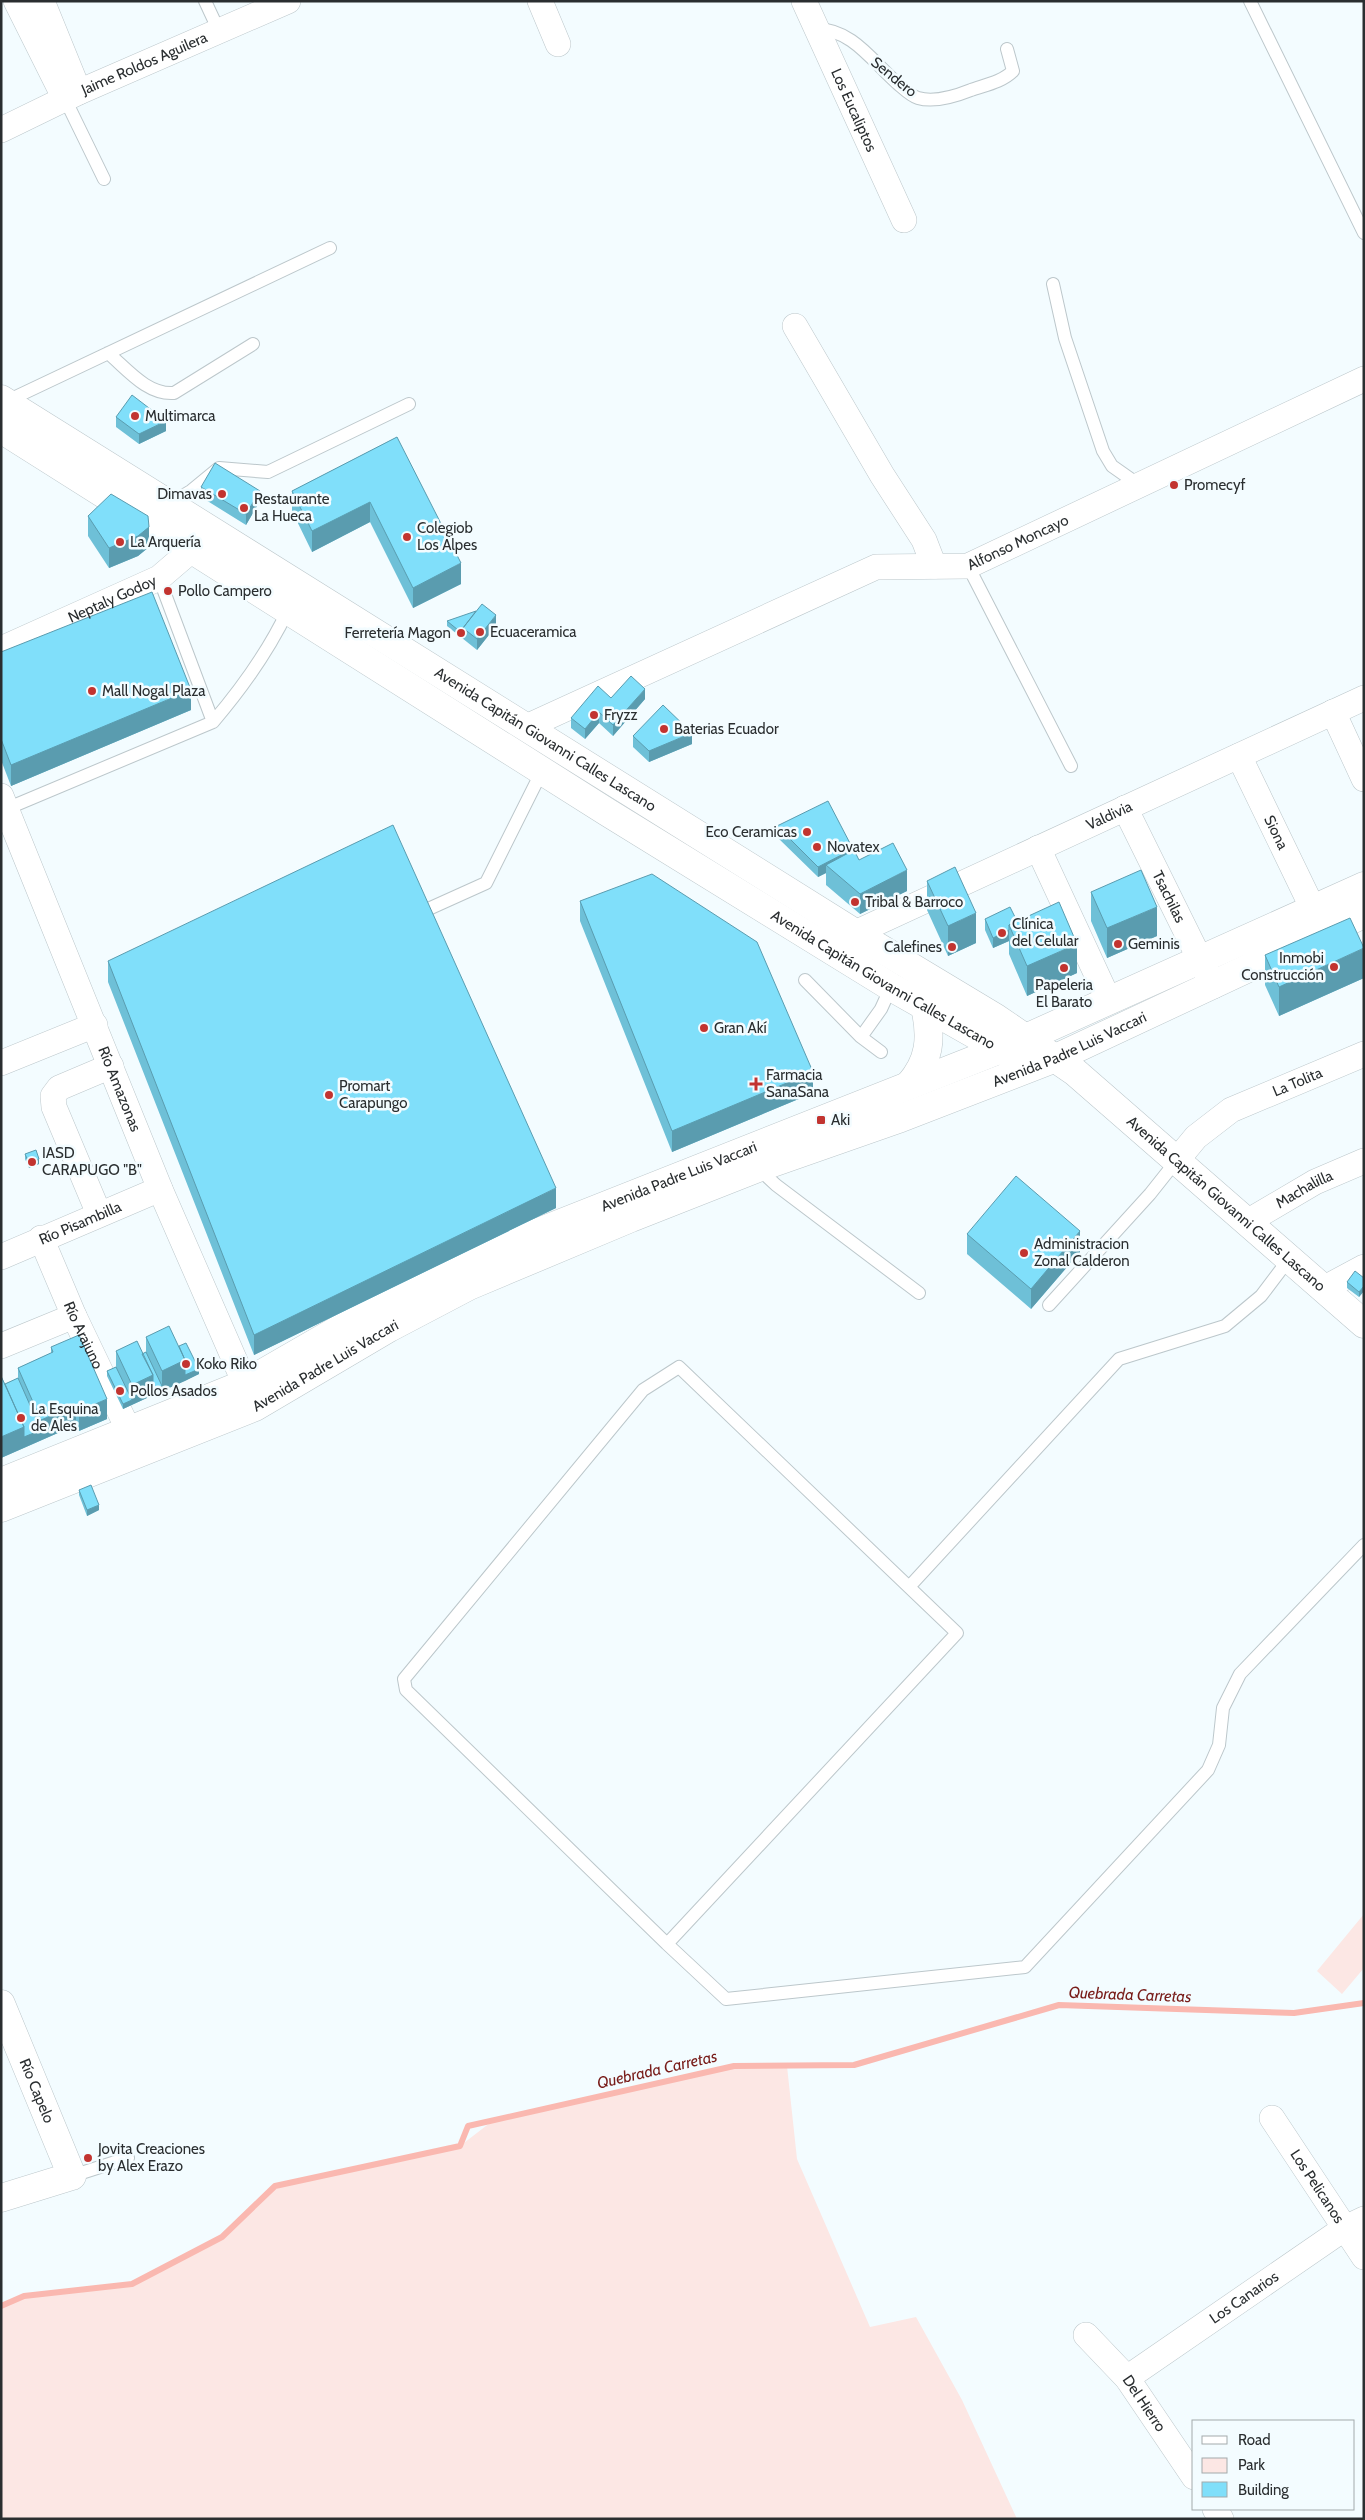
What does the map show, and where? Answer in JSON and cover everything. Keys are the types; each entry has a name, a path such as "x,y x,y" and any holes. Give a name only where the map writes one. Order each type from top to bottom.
{"main road":[{"name":"Avenida Capitán Giovanni Calles Lascano","path":"3,401 1026,1038 1046,1062"},
{"name":"Avenida Capitán Giovanni Calles Lascano","path":"1,429 542,771 891,988 999,1050 1046,1062 1087,1084 1364,1324"},
{"name":"Avenida Padre Luis Vaccari","path":"1,1482 129,1430 249,1395 376,1308 520,1230 999,1050 1364,886"},
{"name":"Avenida Padre Luis Vaccari","path":"1,1508 249,1395 389,1328 468,1286 631,1218 758,1168 901,1118 1046,1062 1213,986 1364,914"},
{"path":"909,1085 920,1072 930,1046 930,1027 925,1007"},
{"name":"Río Capelo","path":"1,2004 72,2176"},
{"path":"1,2198 72,2176"}],"street":[{"path":"16,1 72,96"},
{"path":"42,1 72,96"},
{"name":"Jaime Roldos Aguilera","path":"1,130 72,96 288,1"},
{"path":"540,1 558,44"},
{"name":"Los Eucaliptos","path":"804,1 904,220"},
{"path":"795,326 882,475 924,540 934,566"},
{"name":"Alfonso Moncayo","path":"526,727 876,567 968,566 1364,379"},
{"name":"Neptaly Godoy","path":"1,649 159,578 213,532"},
{"name":"Valdivia","path":"855,933 1364,698"},
{"path":"1333,712 1364,779"},
{"name":"Siona","path":"1239,756 1313,909"},
{"name":"Río Amazonas","path":"4,802 12,852 94,1025 160,1189 249,1395"},
{"name":"Tsachilas","path":"1125,808 1213,986"},
{"path":"1038,848 1109,1001"},
{"path":"1,1063 94,1025"},
{"name":"La Tolita","path":"1177,1160 1196,1137 1231,1110 1364,1054"},
{"path":"99,1214 54,1107 53,1096 59,1088 111,1066"},
{"name":"Machalilla","path":"1247,1222 1315,1182 1364,1161"},
{"name":"Río Pisambilla","path":"1,1257 41,1238 160,1189"},
{"name":"Río Arajuno","path":"41,1238 74,1316 129,1430"},
{"path":"1324,1289 1364,1267"},
{"path":"1,1346 74,1316"},
{"name":"Los Pelicanos","path":"1272,2118 1355,2223 1364,2257"},
{"name":"Los Canarios","path":"1127,2378 1355,2223"},
{"name":"Del Hierro","path":"1086,2335 1127,2378 1192,2474"}],"lane":[{"path":"205,1 219,32"},
{"path":"1250,1 1364,233"},
{"name":"Sendero","path":"816,28 851,38 903,88 918,98 930,100 956,96 1006,78 1013,71 1007,49"},
{"path":"72,96 104,179"},
{"path":"3,401 330,248"},
{"path":"1053,284 1065,338 1103,451 1112,466 1139,485"},
{"path":"108,353 152,390 164,394 174,392 253,344"},
{"path":"169,504 191,491 219,468 268,472 409,404"},
{"path":"968,566 1071,766"},
{"path":"159,578 213,722"},
{"path":"4,802 213,722 236,694 279,629 288,610"},
{"path":"404,920 433,912 486,883 542,771"},
{"path":"804,980 861,1036 881,1052"},
{"path":"861,1036 881,1009 891,988"},
{"path":"1049,1305 1150,1194 1177,1160"},
{"path":"758,1168 776,1185 919,1293"},
{"path":"909,1587 1119,1359 1225,1326 1261,1296 1289,1259"},
{"path":"667,1944 958,1633 679,1367 643,1390 404,1680 406,1690 667,1944 726,1998 1025,1967 1208,1770 1219,1745 1222,1708 1240,1674 1364,1545"},
{"path":"72,2176 128,2158"}],"green space":[{"path":"1364,1914 1364,1968 1342,1994 1317,1971"},
{"path":"734,2066 787,2066 797,2159 870,2327 916,2317 962,2400 1017,2519 1,2519 1,2306 24,2296 132,2284 222,2237 275,2186 460,2146 495,2119"}],"building":[{"path":"132,395 166,421 139,434 116,417"},
{"name":"Colegiob Los Alpes","path":"397,437 461,563 413,588 370,502 312,531 292,491"},
{"path":"215,463 260,491 246,514 201,487"},
{"path":"111,494 148,516 149,527 138,536 109,548 88,516"},
{"name":"Mall Nogal Plaza","path":"152,592 191,690 11,765 1,739 1,652"},
{"path":"482,604 496,615 477,639 463,628"},
{"path":"476,611 463,628 463,634 447,621"},
{"path":"631,676 645,689 613,725 599,712 585,729 571,718 598,686 611,698"},
{"path":"663,705 692,733 649,751 633,736"},
{"path":"828,801 853,849 818,867 777,826"},
{"name":"Promart Carapungo","path":"393,825 556,1188 254,1335 108,961"},
{"path":"893,843 907,870 860,894 826,865 854,850 859,860"},
{"path":"955,867 976,913 948,926 927,881"},
{"path":"1141,870 1157,907 1107,928 1091,892"},
{"name":"Gran Akí","path":"652,874 757,942 813,1072 672,1131 580,901"},
{"path":"1059,902 1077,944 1027,966 1009,925"},
{"path":"1010,907 1017,921 1009,925 1009,930 993,938 985,919"},
{"path":"1350,918 1364,948 1279,987 1265,955"},
{"path":"36,1150 39,1159 29,1163 25,1154"},
{"name":"Administracion Zonal Calderon","path":"1016,1176 1080,1231 1031,1289 967,1234"},
{"path":"1355,1271 1364,1278 1364,1286 1359,1292 1347,1282"},
{"path":"169,1326 185,1360 162,1371 146,1337"},
{"path":"79,1335 107,1399 79,1411 76,1405 41,1420 18,1368 53,1352 51,1347"},
{"path":"137,1341 153,1375 132,1385 116,1351"},
{"path":"186,1343 199,1369 185,1375 185,1360 179,1346"},
{"path":"146,1352 162,1386 153,1390 153,1375 142,1354"},
{"name":"Pollos Asados","path":"116,1367 132,1400 123,1404 107,1371"},
{"path":"1,1376 24,1427 1,1437"},
{"path":"18,1378 41,1430 24,1437 24,1427 5,1384"},
{"path":"91,1485 99,1505 87,1510 79,1490"}],"waterway":[{"name":"Quebrada Carretas","path":"1,2306 24,2296 132,2284 222,2237 275,2186 460,2146 468,2126 734,2066 854,2065 1059,2005 1294,2013 1364,2003"}],"place":[{"name":"Multimarca","path":"135,416"},
{"name":"Promecyf","path":"1174,485"},
{"name":"Dimavas","path":"222,494"},
{"name":"Restaurante La Hueca","path":"244,508"},
{"name":"Colegiob Los Alpes","path":"407,537"},
{"name":"La Arquería","path":"120,542"},
{"name":"Pollo Campero","path":"168,591"},
{"name":"Ecuaceramica","path":"480,632"},
{"name":"Ferretería Magon","path":"461,633"},
{"name":"Mall Nogal Plaza","path":"92,691"},
{"name":"Fryzz","path":"594,715"},
{"name":"Baterias Ecuador","path":"664,729"},
{"name":"Eco Ceramicas","path":"807,832"},
{"name":"Novatex","path":"817,847"},
{"name":"Tribal & Barroco","path":"855,902"},
{"name":"Clínica del Celular","path":"1002,933"},
{"name":"Geminis","path":"1118,944"},
{"name":"Calefines","path":"952,947"},
{"name":"Inmobi Construcción","path":"1334,967"},
{"name":"Papeleria El Barato","path":"1064,968"},
{"name":"Gran Akí","path":"704,1028"},
{"name":"Farmacia SanaSana","path":"756,1084"},
{"name":"Promart Carapungo","path":"329,1095"},
{"name":"Aki","path":"821,1120"},
{"name":"IASD CARAPUGO \"B\"","path":"32,1162"},
{"name":"Administracion Zonal Calderon","path":"1024,1253"},
{"name":"Koko Riko","path":"186,1364"},
{"name":"Pollos Asados","path":"120,1391"},
{"name":"La Esquina de Ales","path":"21,1418"},
{"name":"Jovita Creaciones by Alex Erazo","path":"88,2158"}]}
